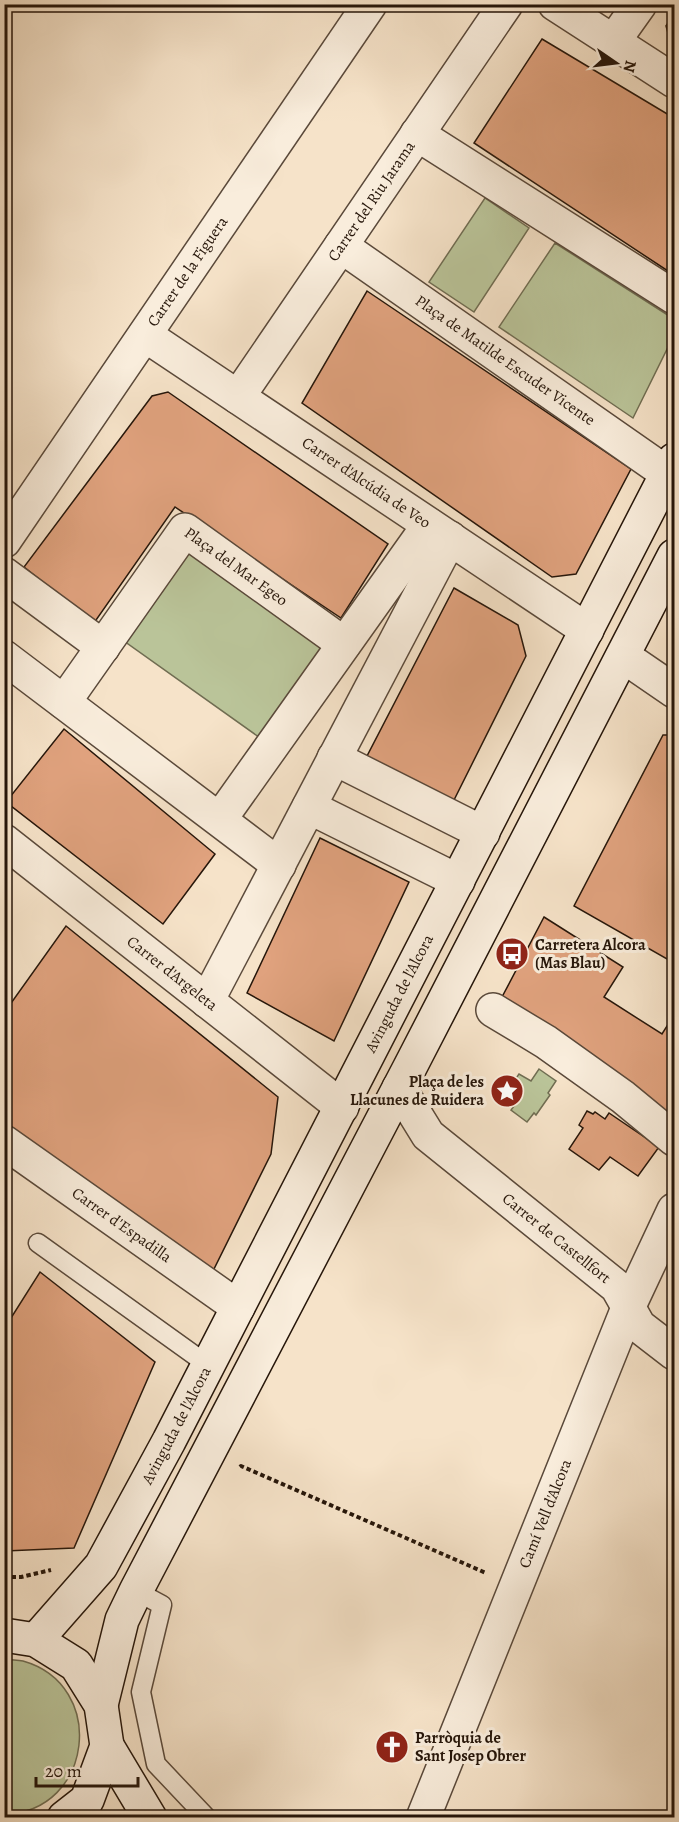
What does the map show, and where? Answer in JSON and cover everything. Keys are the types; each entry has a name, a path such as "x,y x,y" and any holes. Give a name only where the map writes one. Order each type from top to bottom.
{"street":[{"name":"Carrer de la Figuera","path":"4,541 370,4"},
{"name":"Carrer del Riu Jarama","path":"238,397 506,4"},
{"path":"555,4 675,81"},
{"path":"613,42 640,4"},
{"path":"417,134 675,297"},
{"name":"Plaça de Matilde Escuder Vicente","path":"341,246 671,467"},
{"name":"Carrer d'Alcúdia de Veo","path":"145,335 587,630"},
{"name":"Avinguda de l'Alcora","path":"20,1638 101,1566 169,1441 671,467"},
{"name":"Plaça del Mar Egeo","path":"64,702 185,530 344,644"},
{"path":"220,819 344,644 439,532"},
{"path":"207,1000 334,758 439,532"},
{"path":"150,1818 107,1746 101,1705 122,1620 675,556"},
{"path":"4,573 102,647"},
{"path":"623,656 675,691"},
{"path":"4,657 279,864"},
{"path":"334,758 483,833"},
{"path":"309,807 458,880"},
{"name":"Carrer d'Argeleta","path":"4,841 342,1107"},
{"path":"493,1010 546,1042 623,1097 675,1139"},
{"name":"Carrer de Castellfort","path":"399,1088 428,1134 617,1287 639,1326 675,1353"},
{"path":"376,1133 428,1134"},
{"name":"Carrer d'Espadilla","path":"4,1142 238,1307"},
{"name":"Camí Vell d'Alcora","path":"423,1818 628,1308 675,1210"},
{"path":"20,1638 76,1665 101,1705"},
{"path":"64,1818 87,1800 107,1746"}],"lane":[{"path":"38,1243 208,1365"},
{"path":"136,1591 162,1605 141,1692 156,1764 207,1818"}],"path":[{"path":"205,1460 236,1476 241,1466 516,1587"}],"green space":[{"path":"485,198 529,228 474,312 429,282"},
{"path":"555,243 674,319 674,335 633,418 499,327"},
{"path":"187,551 327,651 263,740 124,641"},
{"path":"539,1069 556,1081 548,1093 550,1095 536,1115 534,1113 527,1122 511,1110 517,1102 505,1094 519,1074 531,1081"},
{"path":"5,1659 23,1661 50,1674 68,1695 78,1719 79,1746 72,1771 57,1793 35,1808 5,1814"}],"building":[{"path":"674,14 674,46 671,44 666,26"},
{"path":"542,39 674,118 674,275 474,143"},
{"path":"367,291 631,469 576,574 552,577 302,403"},
{"path":"168,392 388,544 341,618 175,507 94,623 24,567 152,396"},
{"path":"454,588 518,625 526,656 453,802 366,758"},
{"path":"64,729 215,854 163,924 6,802"},
{"path":"663,735 674,735 674,963 574,906"},
{"path":"320,838 409,882 334,1041 247,993"},
{"path":"544,917 623,967 604,997 662,1034 674,1015 674,1122 502,997"},
{"path":"66,926 278,1097 271,1154 212,1273 4,1131 4,1013"},
{"path":"587,1111 593,1114 595,1112 605,1119 609,1113 659,1147 638,1176 610,1157 599,1170 569,1149 583,1128 579,1125"},
{"path":"40,1272 155,1362 74,1548 5,1551 4,1329"}],"place":[{"name":"Carretera Alcora (Mas Blau)","path":"512,954"},
{"name":"Plaça de les Llacunes de Ruidera","path":"507,1091"},
{"name":"Parròquia de Sant Josep Obrer","path":"392,1747"}]}
